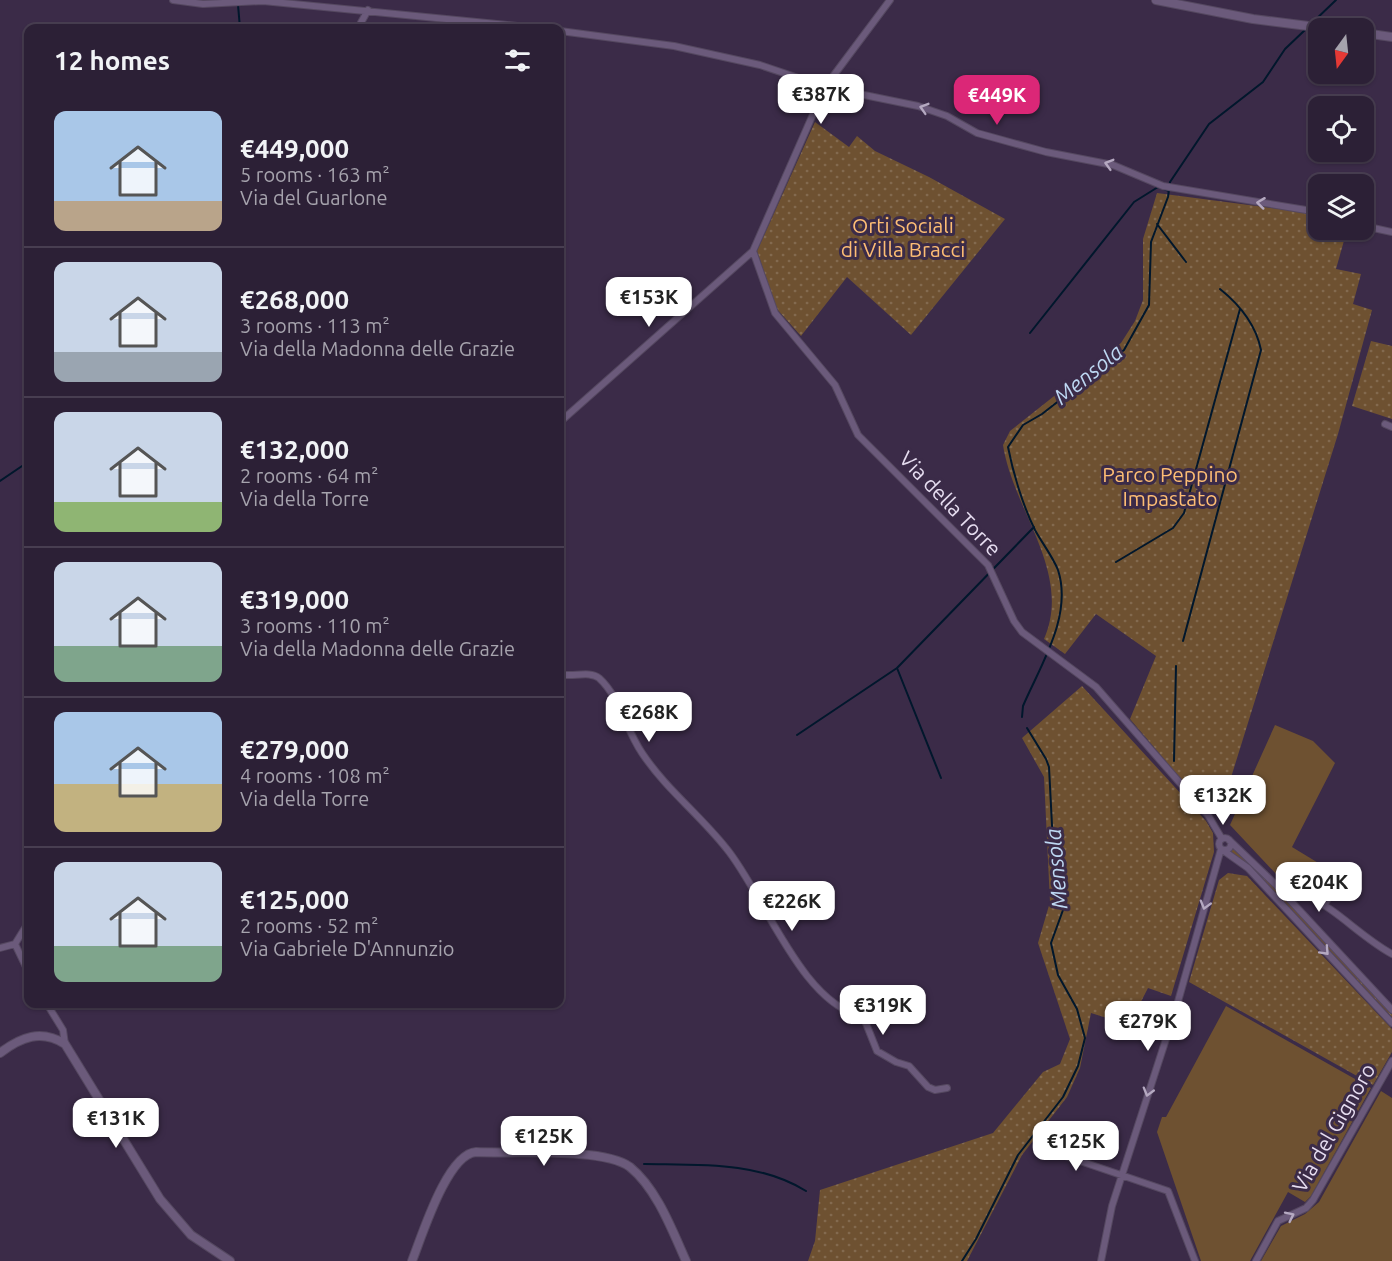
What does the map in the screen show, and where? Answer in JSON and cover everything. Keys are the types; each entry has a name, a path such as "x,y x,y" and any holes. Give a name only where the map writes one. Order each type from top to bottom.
{"street":[{"path":"173,0 203,4 263,1 368,10 476,24"},
{"path":"564,418 753,251 825,87 890,0"},
{"path":"1156,0 1253,19 1308,26"},
{"path":"360,24 368,10"},
{"path":"564,32 674,46 760,65 825,87 918,106 947,116 977,133 1046,152 1113,165 1173,189 1308,210"},
{"path":"1374,34 1392,37"},
{"path":"1374,228 1392,232"},
{"name":"Via della Torre","path":"753,251 775,313 834,385 858,435 983,559 993,572 1017,626 1096,687 1208,815 1222,839"},
{"path":"564,675 592,675 600,680 621,710 629,733 647,760 677,797 727,848 795,959 829,1000 847,1014 863,1016 877,1052 909,1066 928,1087 935,1090 947,1088"},
{"path":"1392,1010 1275,884 1230,840 1222,839 1219,845 1223,850 1248,868 1392,1023"},
{"path":"1223,850 1231,847 1230,840"},
{"path":"1101,1261 1112,1206 1124,1175 1223,850"},
{"path":"1325,904 1342,873"},
{"path":"1316,877 1335,887"},
{"path":"1306,895 1325,904 1354,928 1392,954"},
{"path":"0,948 15,944 24,929"},
{"path":"15,944 24,963"},
{"path":"49,1008 63,1030 65,1044 160,1198 191,1235 230,1261"},
{"path":"0,1053 17,1039 39,1034 55,1038 65,1044"},
{"name":"Via del Gignoro","path":"1256,1261 1278,1221 1306,1208 1314,1200 1392,1061"},
{"path":"1036,1146 1170,1193 1195,1261"},
{"path":"412,1261 449,1174 462,1157 476,1152 598,1156 619,1161 631,1168 650,1190 686,1261"}],"green space":[{"name":"Orti Sociali di Villa Bracci","path":"815,122 849,147 857,136 875,151 929,177 1005,219 911,335 847,277 801,336 776,308 757,251"},
{"name":"Parco Peppino Impastato","path":"1157,193 1308,213 1308,240 1344,240 1336,269 1361,274 1353,304 1372,310 1338,434 1219,816 1199,800 1130,719 1156,656 1096,614 1065,654 1044,639 1051,614 1051,590 1046,566 1009,469 1003,445 1010,431 1121,343 1135,321 1143,300 1143,239"},
{"path":"1371,341 1392,346 1392,419 1352,406"},
{"path":"1082,686 1206,821 1213,833 1214,852 1171,996 1148,988 1129,1025 1091,1013 1080,1068 1067,1097 1022,1155 967,1261 808,1261 815,1241 820,1190 993,1133 1043,1072 1060,1064 1070,1039 1038,943 1050,902 1044,777 1022,738"},
{"path":"1275,725 1313,741 1335,763 1292,847 1320,864 1306,891 1278,876 1230,825"},
{"path":"1235,846 1392,1013 1392,1017 1251,866 1231,852"},
{"path":"1228,873 1247,876 1392,1029 1392,1052 1373,1085 1189,982 1219,880"},
{"path":"1226,1006 1371,1088 1311,1196 1305,1202 1288,1192 1250,1261 1201,1261 1157,1132 1162,1117 1166,1117"},
{"path":"1381,1091 1392,1098 1392,1261 1261,1261 1281,1226 1305,1214 1319,1202"}],"waterway":[{"name":"Mensola","path":"1317,18 1336,0"},
{"path":"238,5 240,24"},
{"name":"Mensola","path":"1022,717 1023,706 1046,658 1058,623 1062,587 1056,565 1026,511 1008,447 1023,425 1042,414 1124,350 1149,305 1151,242 1168,197 1170,182 1209,124 1263,82 1285,49 1306,29"},
{"path":"1030,333 1134,202 1158,187 1169,191"},
{"path":"1157,224 1186,262"},
{"path":"1183,641 1261,350 1259,341 1246,316 1220,289"},
{"path":"1116,562 1173,528 1184,513 1240,309"},
{"path":"0,481 24,465"},
{"path":"797,735 897,668 1034,527"},
{"path":"1174,761 1176,666"},
{"path":"897,668 941,778"},
{"name":"Mensola","path":"962,1261 976,1239 1018,1155 1063,1097 1078,1066 1085,1038 1077,1009 1058,975 1051,943 1063,910 1055,884 1049,767 1027,728"},
{"path":"644,1164 706,1165 748,1170 768,1174 806,1191"}]}
